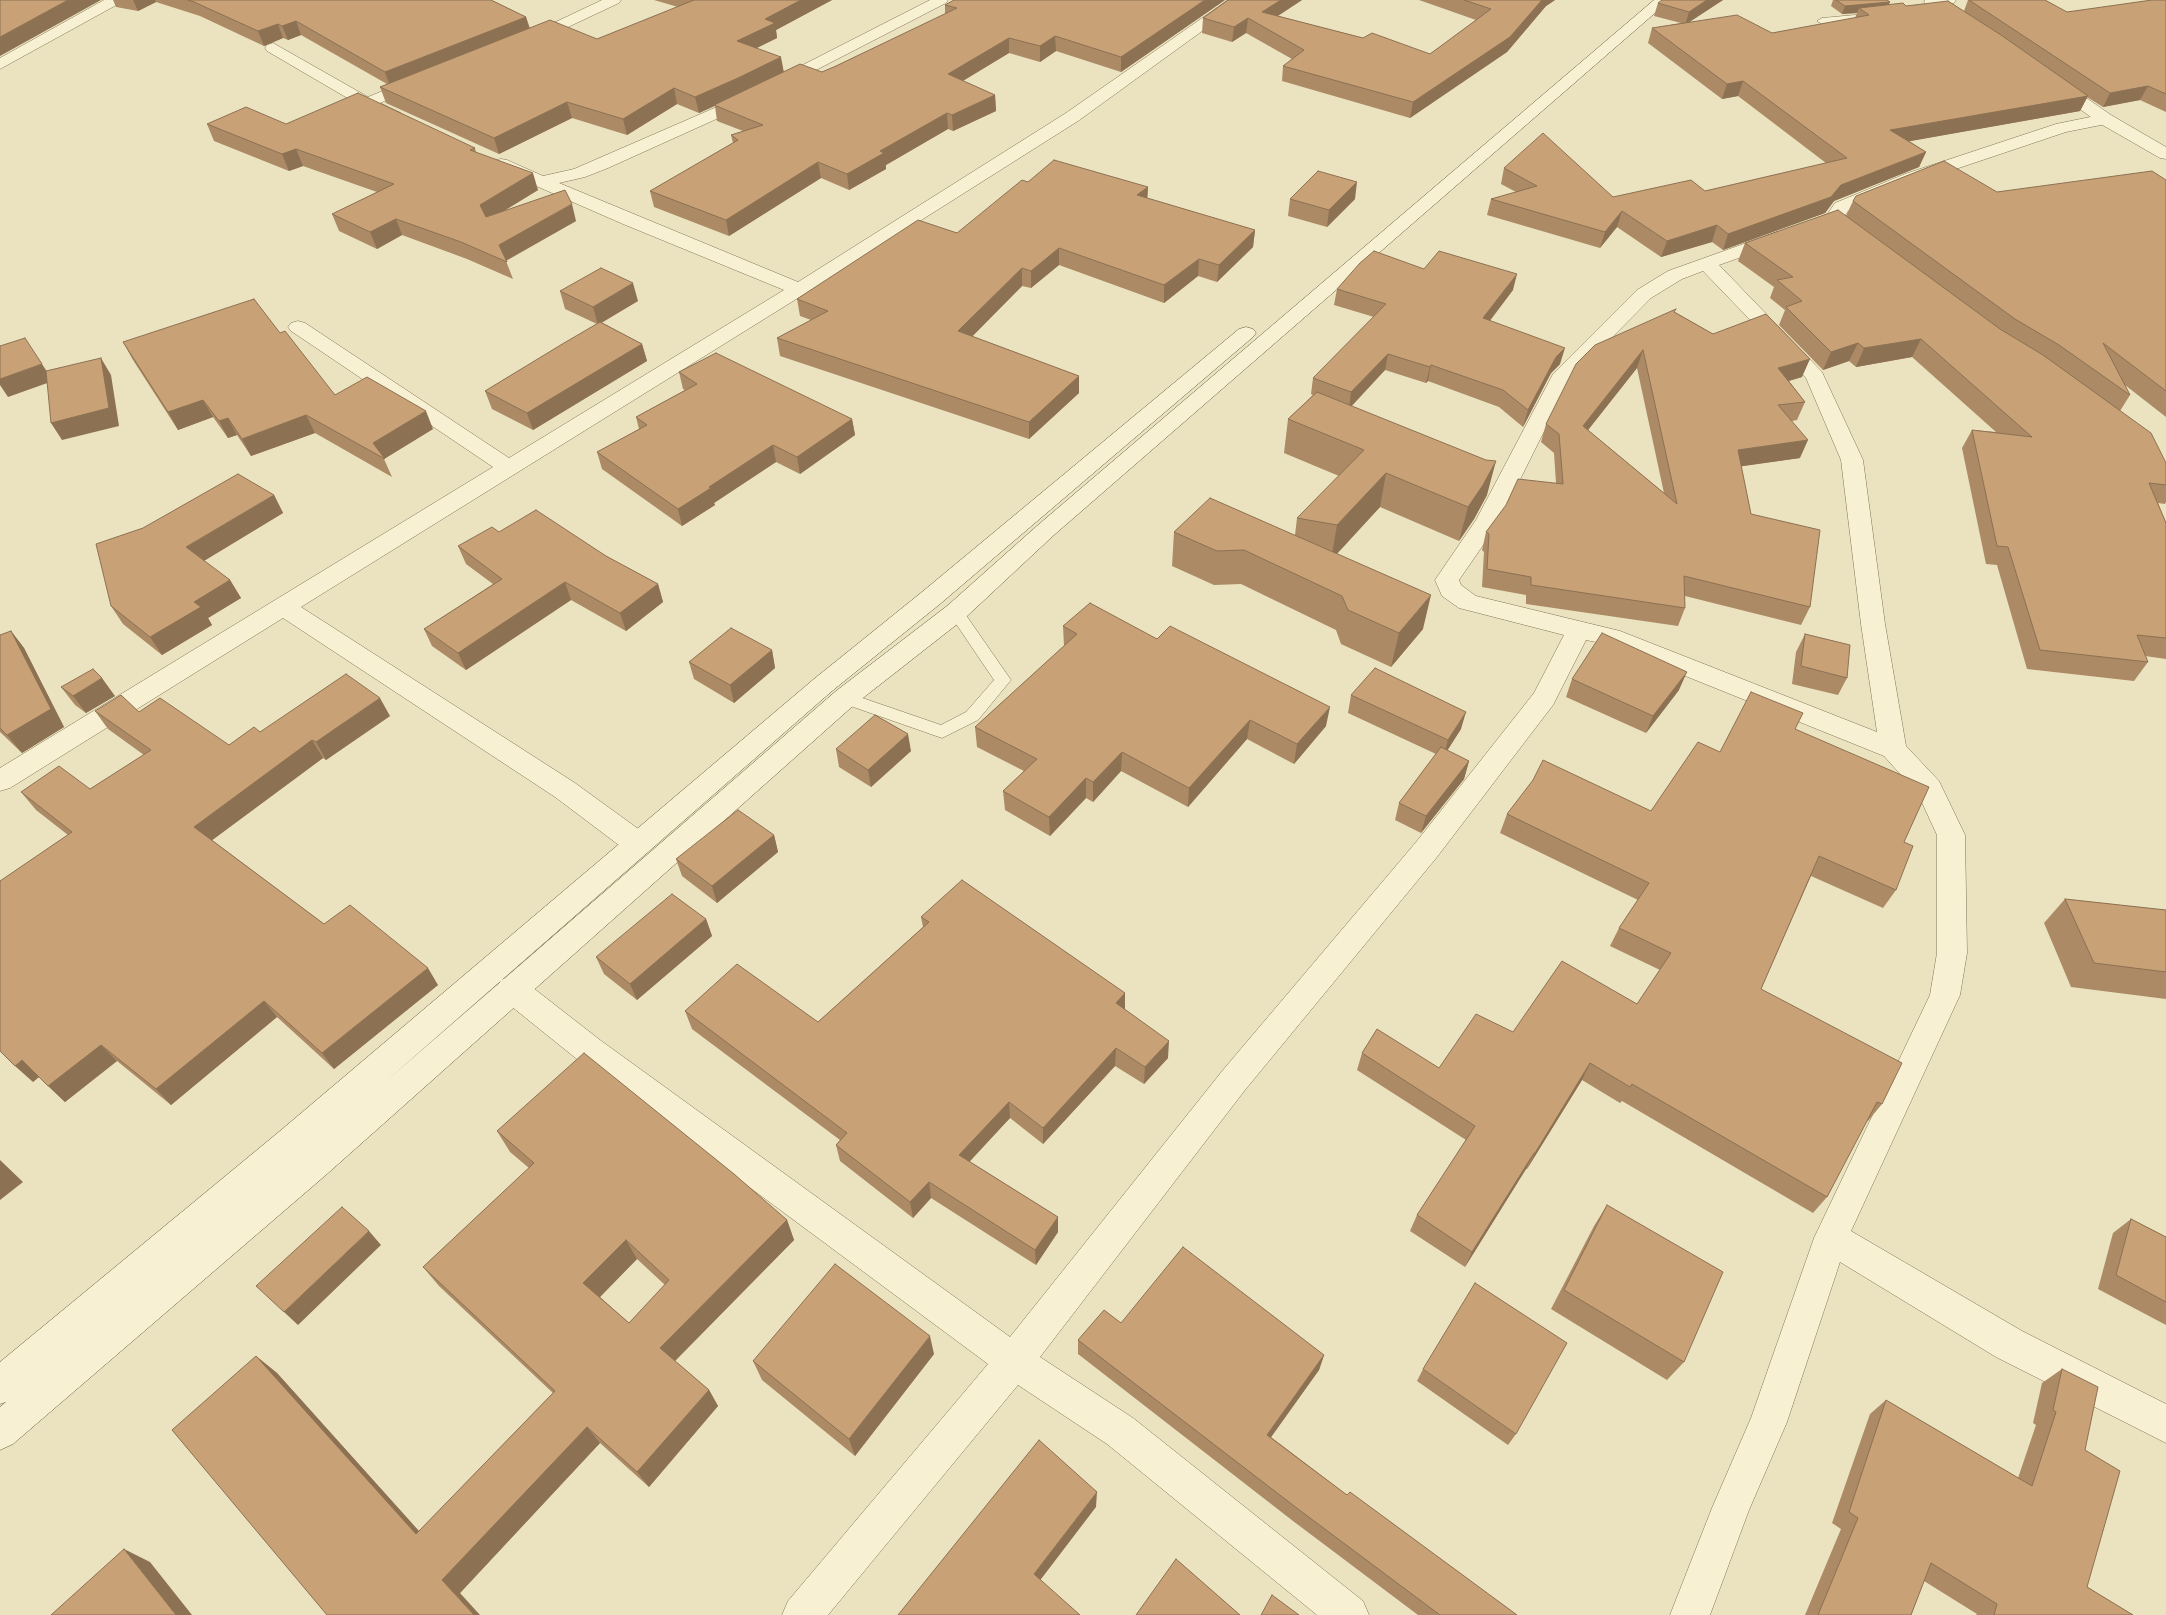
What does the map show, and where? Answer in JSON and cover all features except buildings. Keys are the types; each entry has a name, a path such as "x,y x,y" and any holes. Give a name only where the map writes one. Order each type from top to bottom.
{"street":[{"path":"0,64 115,0"},
{"path":"515,46 614,0"},
{"path":"543,181 579,173 602,164 637,146 748,99 941,0"},
{"path":"0,782 799,289 1072,117 1238,0"},
{"path":"0,1431 314,1163 845,698 956,612 1641,0"},
{"path":"0,1386 292,1142 823,686 1663,0"},
{"path":"530,23 548,31"},
{"path":"273,48 367,103 410,123"},
{"path":"2040,73 2105,118 2166,154"},
{"path":"367,103 430,77"},
{"path":"1690,1615 1731,1508 1768,1422 1830,1238 1945,995 1952,954 1951,835 1930,788 1893,750 1611,637 1468,602 1451,590 1446,580 1487,522 1560,378 1644,294 1675,275 1832,219 1841,207 1911,178 2062,128 2105,118"},
{"path":"489,159 629,220 799,289"},
{"path":"1832,219 1870,246"},
{"path":"1706,263 1815,376 1852,460 1893,750"},
{"path":"298,328 509,468"},
{"path":"284,607 565,790 638,844"},
{"path":"802,1615 1014,1361 1234,1080 1497,761 1544,698 1579,630"},
{"path":"512,989 620,1073 1014,1361 1120,1431 1349,1615"},
{"path":"1830,1238 2009,1344 2166,1424"}],"lane":[{"path":"1822,21 1888,14"},
{"path":"845,698 942,732 972,716 1003,680 956,612"}]}
